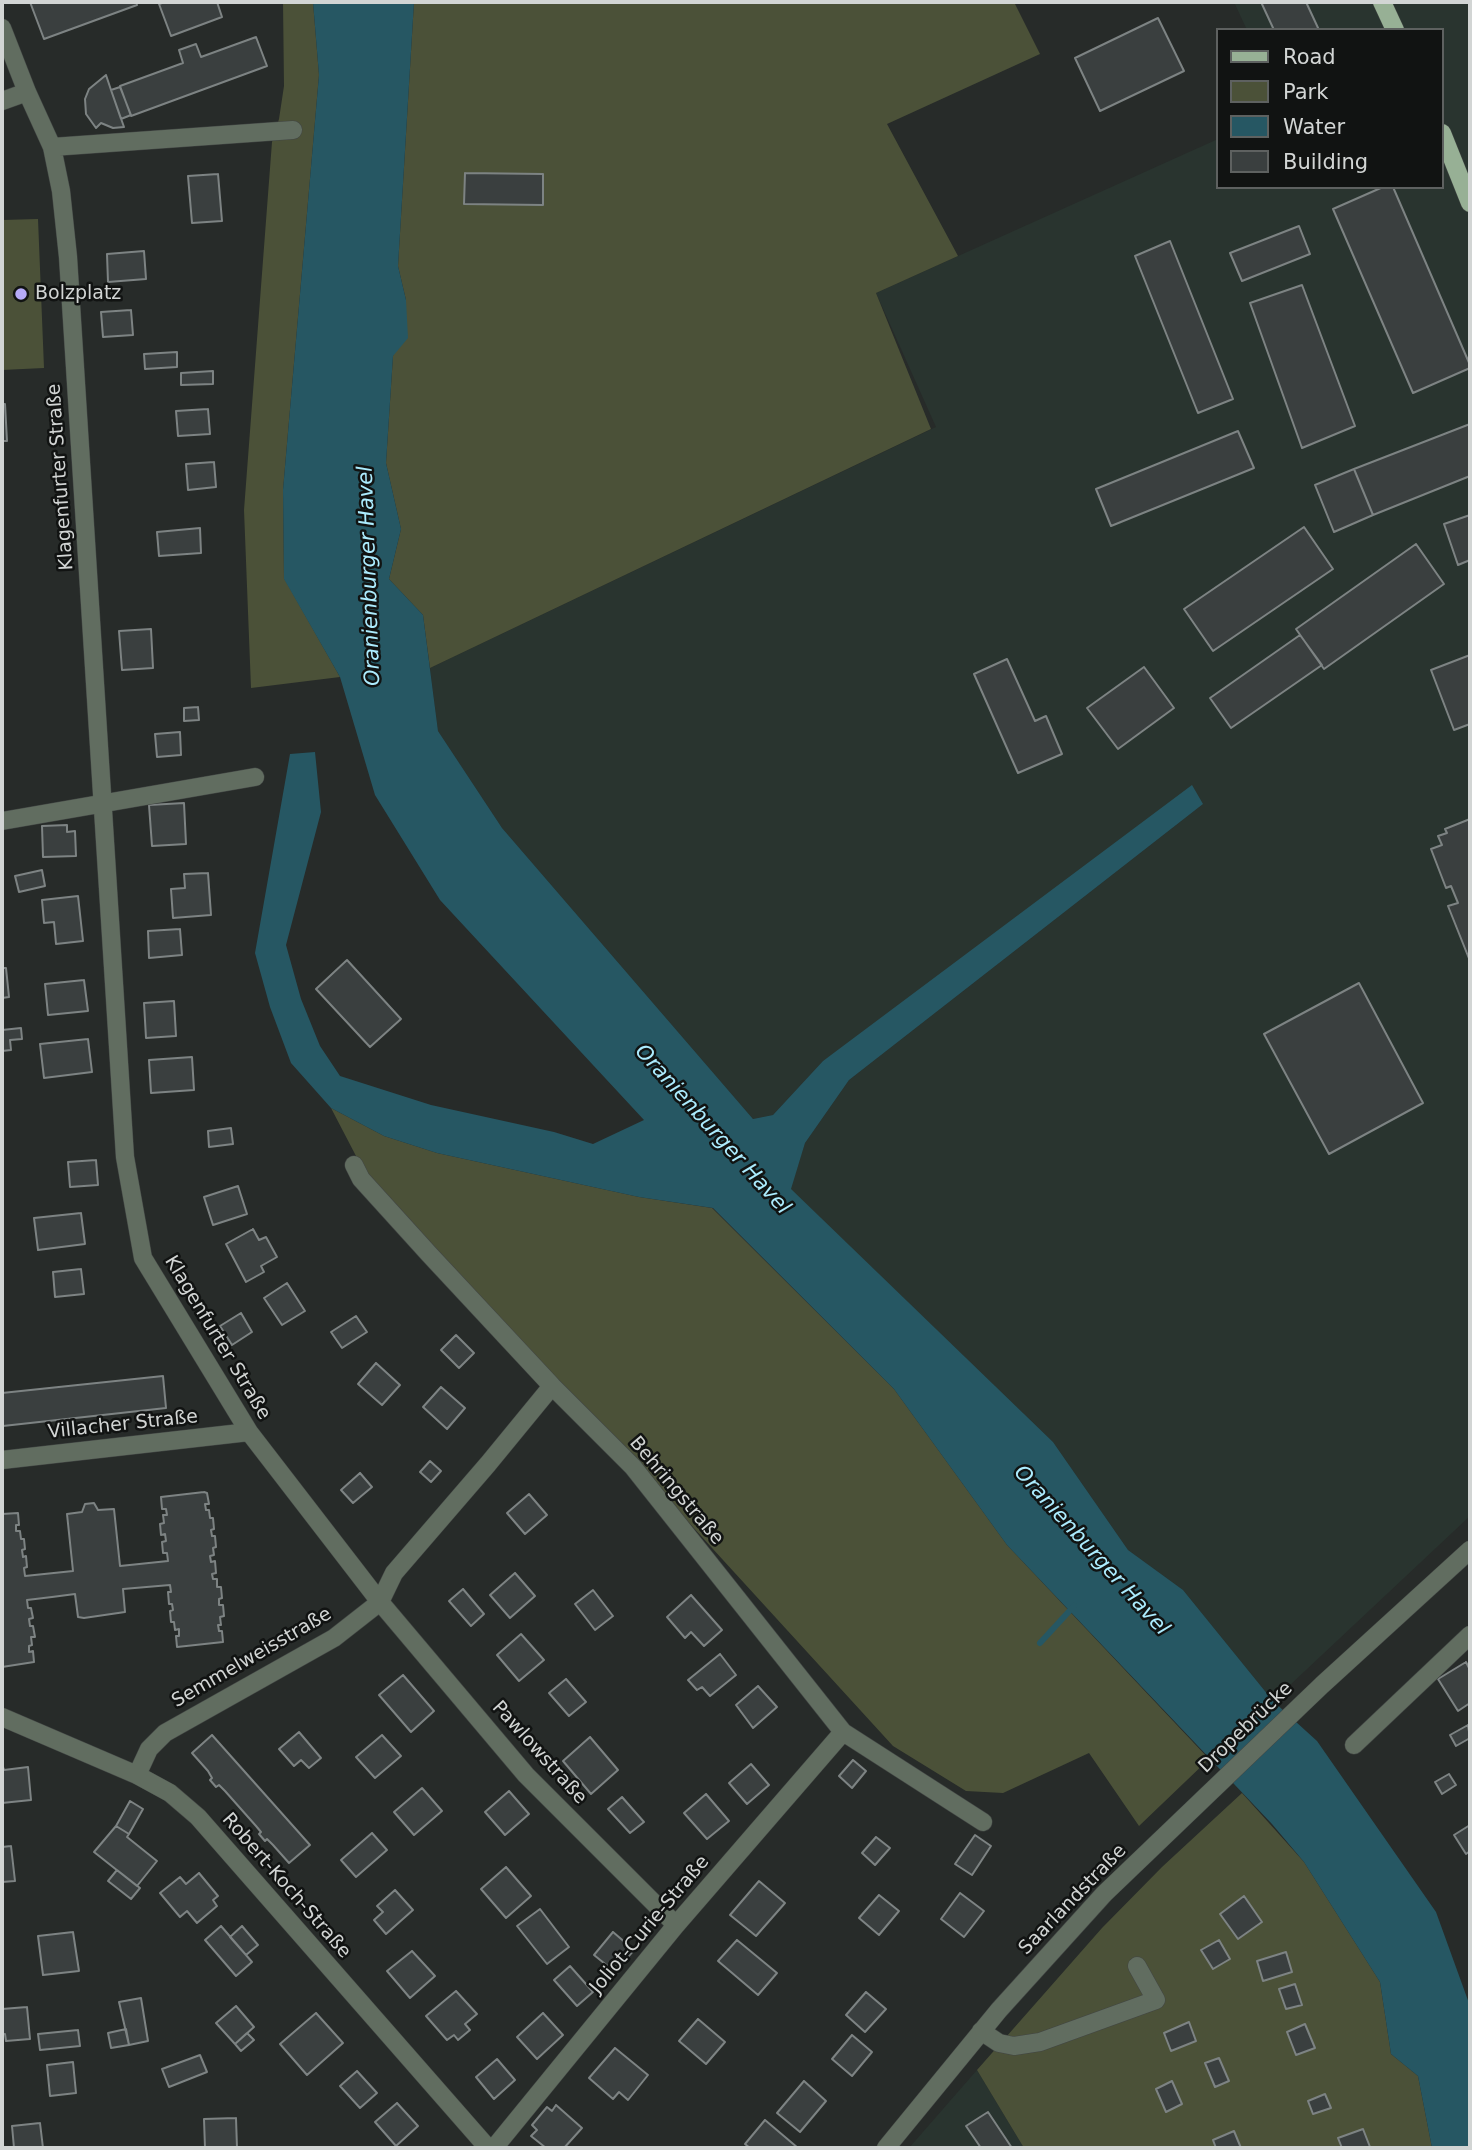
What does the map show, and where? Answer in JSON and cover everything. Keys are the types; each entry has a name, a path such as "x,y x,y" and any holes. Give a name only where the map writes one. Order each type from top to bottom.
{"main road":[{"path":"1382,2 1394,28"},
{"path":"1444,138 1470,203"}],"street":[{"name":"Klagenfurter Straße","path":"2,28 26,92 52,147 61,191 68,257 125,1157 143,1258 249,1433 380,1602"},
{"path":"2,101 26,92"},
{"path":"52,147 293,130"},
{"path":"2,821 255,777"},
{"name":"Behringstraße","path":"354,1165 361,1179 552,1386 633,1467 842,1732 983,1822"},
{"name":"Semmelweisstraße","path":"137,1775 149,1749 166,1733 334,1638 380,1602 394,1573 552,1386"},
{"name":"Villacher Straße","path":"2,1460 249,1433"},
{"name":"Dropebrücke","path":"1199,1802 1470,1550"},
{"name":"Pawlowstraße","path":"380,1602 526,1774 676,1925"},
{"path":"1354,1745 1470,1635"},
{"name":"Robert-Koch-Straße","path":"2,1717 137,1775 170,1793 198,1817 491,2148"},
{"name":"Joliot-Curie-Straße","path":"491,2148 676,1925 842,1732"},
{"name":"Saarlandstraße","path":"886,2148 981,2031 1104,1894 1199,1802"},
{"path":"981,2031 999,2043 1014,2046 1040,2042 1156,2000 1138,1966"}],"shaded area":[{"path":"1234,2 1470,2 1470,1516 1273,1701 1183,1590 1128,1550 1053,1442 790,1189 805,1143 849,1080 1203,804 823,1061 773,1115 753,1119 502,828 438,731 430,668 936,427 876,293 1216,140 1216,189 1444,189 1444,28 1246,28"},
{"path":"977,2070 1024,2148 909,2148"}],"green space":[{"path":"283,2 313,2 319,75 283,490 284,578 340,677 251,688 244,510 272,142 284,86"},
{"path":"414,2 1014,2 1040,54 887,124 958,256 876,293 931,429 430,668 423,615 389,579 401,529 386,463 393,356 406,300 398,266"},
{"name":"Bolzplatz","path":"38,219 44,368 2,370 2,220"},
{"path":"331,1108 384,1136 437,1153 639,1197 712,1208 894,1389 1007,1545 1209,1759 1139,1826 1089,1753 1003,1793 966,1791 893,1746 564,1386 368,1179"},
{"path":"1242,1793 1304,1862 1380,1982 1391,2054 1418,2076 1432,2148 1024,2148 977,2070 1102,1928 1162,1867"}],"water":[{"name":"Oranienburger Havel","path":"313,2 414,2 398,266 406,300 408,338 393,356 386,463 401,529 389,579 423,615 438,731 502,828 753,1119 773,1115 823,1061 1192,785 1203,804 849,1080 805,1143 791,1189 1053,1442 1128,1550 1183,1590 1273,1701 1317,1741 1436,1912 1470,2006 1470,2148 1432,2148 1418,2076 1391,2054 1380,1982 1304,1862 1272,1824 1007,1545 894,1389 713,1208 639,1197 437,1153 384,1136 331,1108 291,1063 270,1007 255,953 290,754 315,752 321,812 286,945 301,999 320,1046 340,1076 431,1105 554,1132 593,1144 644,1120 440,900 375,795 340,677 284,579 283,490 319,75"}],"building":[{"path":"30,2 136,2 137,5 44,39"},
{"path":"217,2 222,17 171,36 159,4"},
{"path":"1261,2 1306,2 1318,28 1273,28"},
{"path":"1158,18 1184,71 1100,111 1075,58"},
{"path":"256,37 267,66 131,116 120,86 183,63 179,50 196,44 201,57"},
{"path":"106,75 124,127 113,128 101,123 96,128 86,114 85,99 89,89"},
{"path":"120,87 131,115 121,119 111,90"},
{"path":"465,173 543,174 543,205 464,204"},
{"path":"218,174 222,221 192,223 188,176"},
{"path":"1378,189 1394,189 1470,368 1413,393 1333,209"},
{"path":"1299,226 1310,254 1242,281 1230,253"},
{"path":"1170,241 1233,399 1198,413 1135,256"},
{"path":"144,251 146,279 108,282 107,254"},
{"path":"1302,285 1355,426 1302,448 1250,303"},
{"path":"131,310 133,335 103,337 101,312"},
{"path":"177,352 177,367 145,369 144,354"},
{"path":"213,371 213,384 181,385 181,373"},
{"path":"2,404 5,404 7,441 2,441"},
{"path":"208,409 210,434 178,436 176,411"},
{"path":"1470,424 1470,476 1373,515 1354,469"},
{"path":"1238,431 1254,468 1111,526 1096,489"},
{"path":"214,462 216,487 188,490 186,464"},
{"path":"1354,469 1373,515 1334,532 1315,485"},
{"path":"1470,515 1470,560 1458,565 1444,524"},
{"path":"1304,527 1333,569 1213,651 1184,609"},
{"path":"200,528 201,553 159,556 157,532"},
{"path":"1416,544 1444,584 1324,669 1296,629"},
{"path":"151,629 153,668 122,670 119,631"},
{"path":"1300,635 1322,665 1231,728 1210,698"},
{"path":"1470,655 1470,724 1454,730 1431,670"},
{"path":"1007,659 1035,721 1046,716 1062,754 1018,773 974,674"},
{"path":"1144,667 1174,708 1118,749 1087,708"},
{"path":"198,707 199,720 184,721 184,708"},
{"path":"180,732 181,755 157,757 155,734"},
{"path":"184,803 186,844 152,846 149,805"},
{"path":"1470,819 1470,961 1448,906 1458,903 1451,886 1446,888 1431,849 1442,845 1438,836 1447,833 1445,829"},
{"path":"67,825 67,832 75,831 76,856 43,857 42,826"},
{"path":"42,870 45,886 19,892 15,876"},
{"path":"208,873 211,915 173,918 171,889 185,888 184,874"},
{"path":"78,896 83,941 56,944 54,922 44,923 42,900"},
{"path":"180,929 182,955 149,958 148,931"},
{"path":"347,960 401,1019 370,1047 316,989"},
{"path":"2,968 6,968 9,997 2,998"},
{"path":"84,980 88,1011 48,1015 45,984"},
{"path":"1359,983 1423,1103 1329,1154 1264,1034"},
{"path":"174,1001 176,1036 146,1038 144,1003"},
{"path":"21,1028 22,1039 10,1040 11,1050 2,1051 2,1030"},
{"path":"88,1039 92,1072 44,1078 40,1044"},
{"path":"192,1057 194,1090 151,1093 149,1060"},
{"path":"231,1128 233,1144 209,1147 208,1131"},
{"path":"96,1160 98,1185 70,1187 68,1162"},
{"path":"238,1186 247,1214 213,1225 204,1197"},
{"path":"81,1213 85,1244 38,1250 34,1218"},
{"path":"253,1229 259,1240 266,1237 277,1257 261,1266 264,1272 246,1282 226,1244"},
{"path":"81,1269 84,1294 55,1297 53,1272"},
{"path":"287,1283 305,1311 282,1325 264,1298"},
{"path":"241,1313 252,1332 232,1345 220,1326"},
{"path":"356,1316 367,1332 342,1348 331,1332"},
{"path":"456,1335 474,1353 459,1368 441,1350"},
{"path":"376,1363 400,1385 382,1405 358,1384"},
{"path":"163,1376 166,1408 3,1426 2,1393"},
{"path":"441,1387 465,1408 447,1429 423,1407"},
{"path":"430,1461 441,1471 431,1482 420,1472"},
{"path":"360,1473 372,1487 353,1503 341,1490"},
{"path":"207,1493 209,1504 205,1504 206,1510 209,1510 210,1518 213,1518 214,1529 211,1530 212,1536 215,1536 216,1547 213,1548 214,1555 210,1556 211,1562 215,1561 216,1573 212,1574 213,1579 217,1579 217,1587 221,1587 222,1598 219,1599 219,1605 223,1605 224,1616 220,1617 221,1625 218,1625 219,1631 222,1631 223,1642 177,1647 176,1636 179,1636 179,1629 175,1630 174,1622 171,1622 170,1611 173,1610 172,1604 169,1604 170,1585 123,1589 125,1612 84,1618 78,1617 75,1594 27,1600 33,1618 29,1619 35,1637 31,1637 29,1652 33,1651 34,1662 2,1667 2,1514 18,1513 19,1525 16,1525 16,1531 20,1531 21,1539 24,1539 25,1549 22,1550 23,1557 26,1556 25,1576 73,1571 67,1514 82,1512 85,1504 94,1503 98,1510 114,1509 120,1566 168,1561 167,1553 163,1553 162,1542 166,1541 165,1534 161,1535 160,1524 164,1523 163,1515 167,1515 166,1509 162,1509 161,1497"},
{"path":"529,1494 547,1515 525,1534 507,1513"},
{"path":"515,1573 535,1596 510,1618 490,1595"},
{"path":"463,1589 484,1614 471,1626 449,1601"},
{"path":"593,1590 613,1616 595,1630 575,1604"},
{"path":"691,1595 722,1630 704,1646 691,1632 685,1638 667,1617"},
{"path":"521,1634 544,1660 519,1681 497,1655"},
{"path":"720,1654 736,1675 710,1696 702,1687 697,1690 688,1680"},
{"path":"1466,1662 1470,1670 1470,1703 1458,1711 1438,1679"},
{"path":"403,1675 434,1711 411,1732 379,1695"},
{"path":"566,1679 586,1702 569,1716 549,1693"},
{"path":"758,1686 777,1707 753,1728 736,1705"},
{"path":"1468,1725 1470,1738 1456,1746 1450,1735"},
{"path":"299,1732 321,1758 309,1768 301,1760 294,1766 279,1749"},
{"path":"212,1735 310,1845 289,1863 267,1839 265,1841 259,1834 261,1832 225,1791 219,1785 216,1787 210,1780 212,1778 208,1771 192,1753"},
{"path":"382,1735 401,1756 375,1778 356,1757"},
{"path":"590,1737 618,1770 591,1794 563,1761"},
{"path":"853,1760 866,1771 852,1788 839,1776"},
{"path":"2,1764 4,1770 28,1767 31,1800 2,1803"},
{"path":"751,1764 769,1785 747,1804 729,1783"},
{"path":"1449,1774 1456,1785 1442,1794 1435,1782"},
{"path":"422,1788 442,1811 414,1835 394,1812"},
{"path":"509,1791 529,1814 505,1835 485,1812"},
{"path":"706,1794 729,1821 707,1839 684,1813"},
{"path":"622,1797 644,1822 630,1833 608,1809"},
{"path":"130,1801 143,1809 129,1834 116,1826"},
{"path":"1470,1825 1470,1851 1466,1854 1454,1835"},
{"path":"116,1826 129,1834 127,1837 157,1861 137,1886 94,1852"},
{"path":"372,1833 387,1850 356,1877 341,1860"},
{"path":"975,1835 991,1846 972,1875 955,1864"},
{"path":"876,1837 890,1848 875,1865 862,1853"},
{"path":"11,1846 15,1881 2,1882 2,1847"},
{"path":"506,1867 531,1896 506,1918 481,1889"},
{"path":"117,1870 140,1888 131,1899 108,1881"},
{"path":"199,1873 218,1896 213,1900 217,1906 197,1923 187,1911 180,1917 160,1893 180,1877 186,1884"},
{"path":"759,1881 785,1903 756,1936 730,1915"},
{"path":"395,1890 413,1910 386,1934 374,1920 383,1912 377,1906"},
{"path":"960,1893 984,1911 964,1937 941,1919"},
{"path":"879,1895 899,1911 879,1935 859,1918"},
{"path":"1244,1896 1262,1922 1238,1939 1220,1914"},
{"path":"540,1909 569,1947 547,1964 517,1926"},
{"path":"221,1926 252,1962 236,1976 205,1940"},
{"path":"242,1926 258,1945 246,1955 230,1937"},
{"path":"73,1932 79,1971 43,1975 38,1936"},
{"path":"613,1932 634,1950 615,1972 594,1955"},
{"path":"737,1940 777,1973 758,1995 718,1961"},
{"path":"1219,1940 1230,1959 1213,1969 1201,1950"},
{"path":"412,1951 435,1976 410,1998 387,1971"},
{"path":"1286,1952 1292,1972 1263,1981 1257,1961"},
{"path":"570,1966 593,1992 577,2006 554,1980"},
{"path":"1295,1984 1302,2005 1286,2009 1279,1989"},
{"path":"456,1991 477,2014 465,2024 470,2030 458,2040 454,2035 447,2040 426,2016"},
{"path":"866,1992 886,2009 865,2032 846,2015"},
{"path":"141,1998 148,2041 129,2045 119,2002"},
{"path":"236,2006 254,2027 235,2044 216,2023"},
{"path":"27,2007 30,2039 6,2041 5,2034 2,2034 2,2009"},
{"path":"316,2013 343,2043 307,2075 280,2044"},
{"path":"543,2013 563,2035 537,2059 517,2037"},
{"path":"698,2019 725,2042 706,2064 679,2041"},
{"path":"1189,2022 1196,2041 1171,2051 1164,2033"},
{"path":"1305,2024 1315,2048 1296,2055 1287,2032"},
{"path":"126,2029 129,2045 111,2048 108,2033"},
{"path":"78,2030 80,2046 40,2050 38,2034"},
{"path":"247,2033 254,2040 241,2051 235,2044"},
{"path":"852,2035 872,2052 852,2076 832,2059"},
{"path":"615,2048 648,2075 628,2100 619,2092 613,2099 589,2078"},
{"path":"200,2055 207,2072 169,2087 162,2069"},
{"path":"1219,2058 1229,2081 1215,2087 1205,2063"},
{"path":"497,2059 515,2080 494,2099 476,2077"},
{"path":"73,2062 76,2093 50,2096 47,2065"},
{"path":"357,2071 377,2093 360,2108 340,2086"},
{"path":"804,2081 826,2101 800,2132 777,2113"},
{"path":"1172,2081 1182,2104 1166,2112 1156,2089"},
{"path":"1325,2094 1331,2108 1313,2114 1308,2101"},
{"path":"397,2103 418,2126 396,2146 375,2122"},
{"path":"556,2105 582,2128 564,2148 546,2148 531,2136 537,2130 532,2125 547,2107 552,2111"},
{"path":"988,2112 1012,2148 981,2148 966,2126"},
{"path":"236,2118 237,2148 205,2148 204,2119"},
{"path":"765,2120 798,2148 750,2148 745,2144"},
{"path":"40,2123 43,2148 14,2148 12,2126"},
{"path":"1363,2129 1370,2147 1342,2148 1338,2138"},
{"path":"1234,2131 1241,2148 1216,2148 1213,2140"}],"waterway":[{"path":"1040,1643 1074,1606"}],"place":[{"name":"Bolzplatz","path":"21,294"}]}
